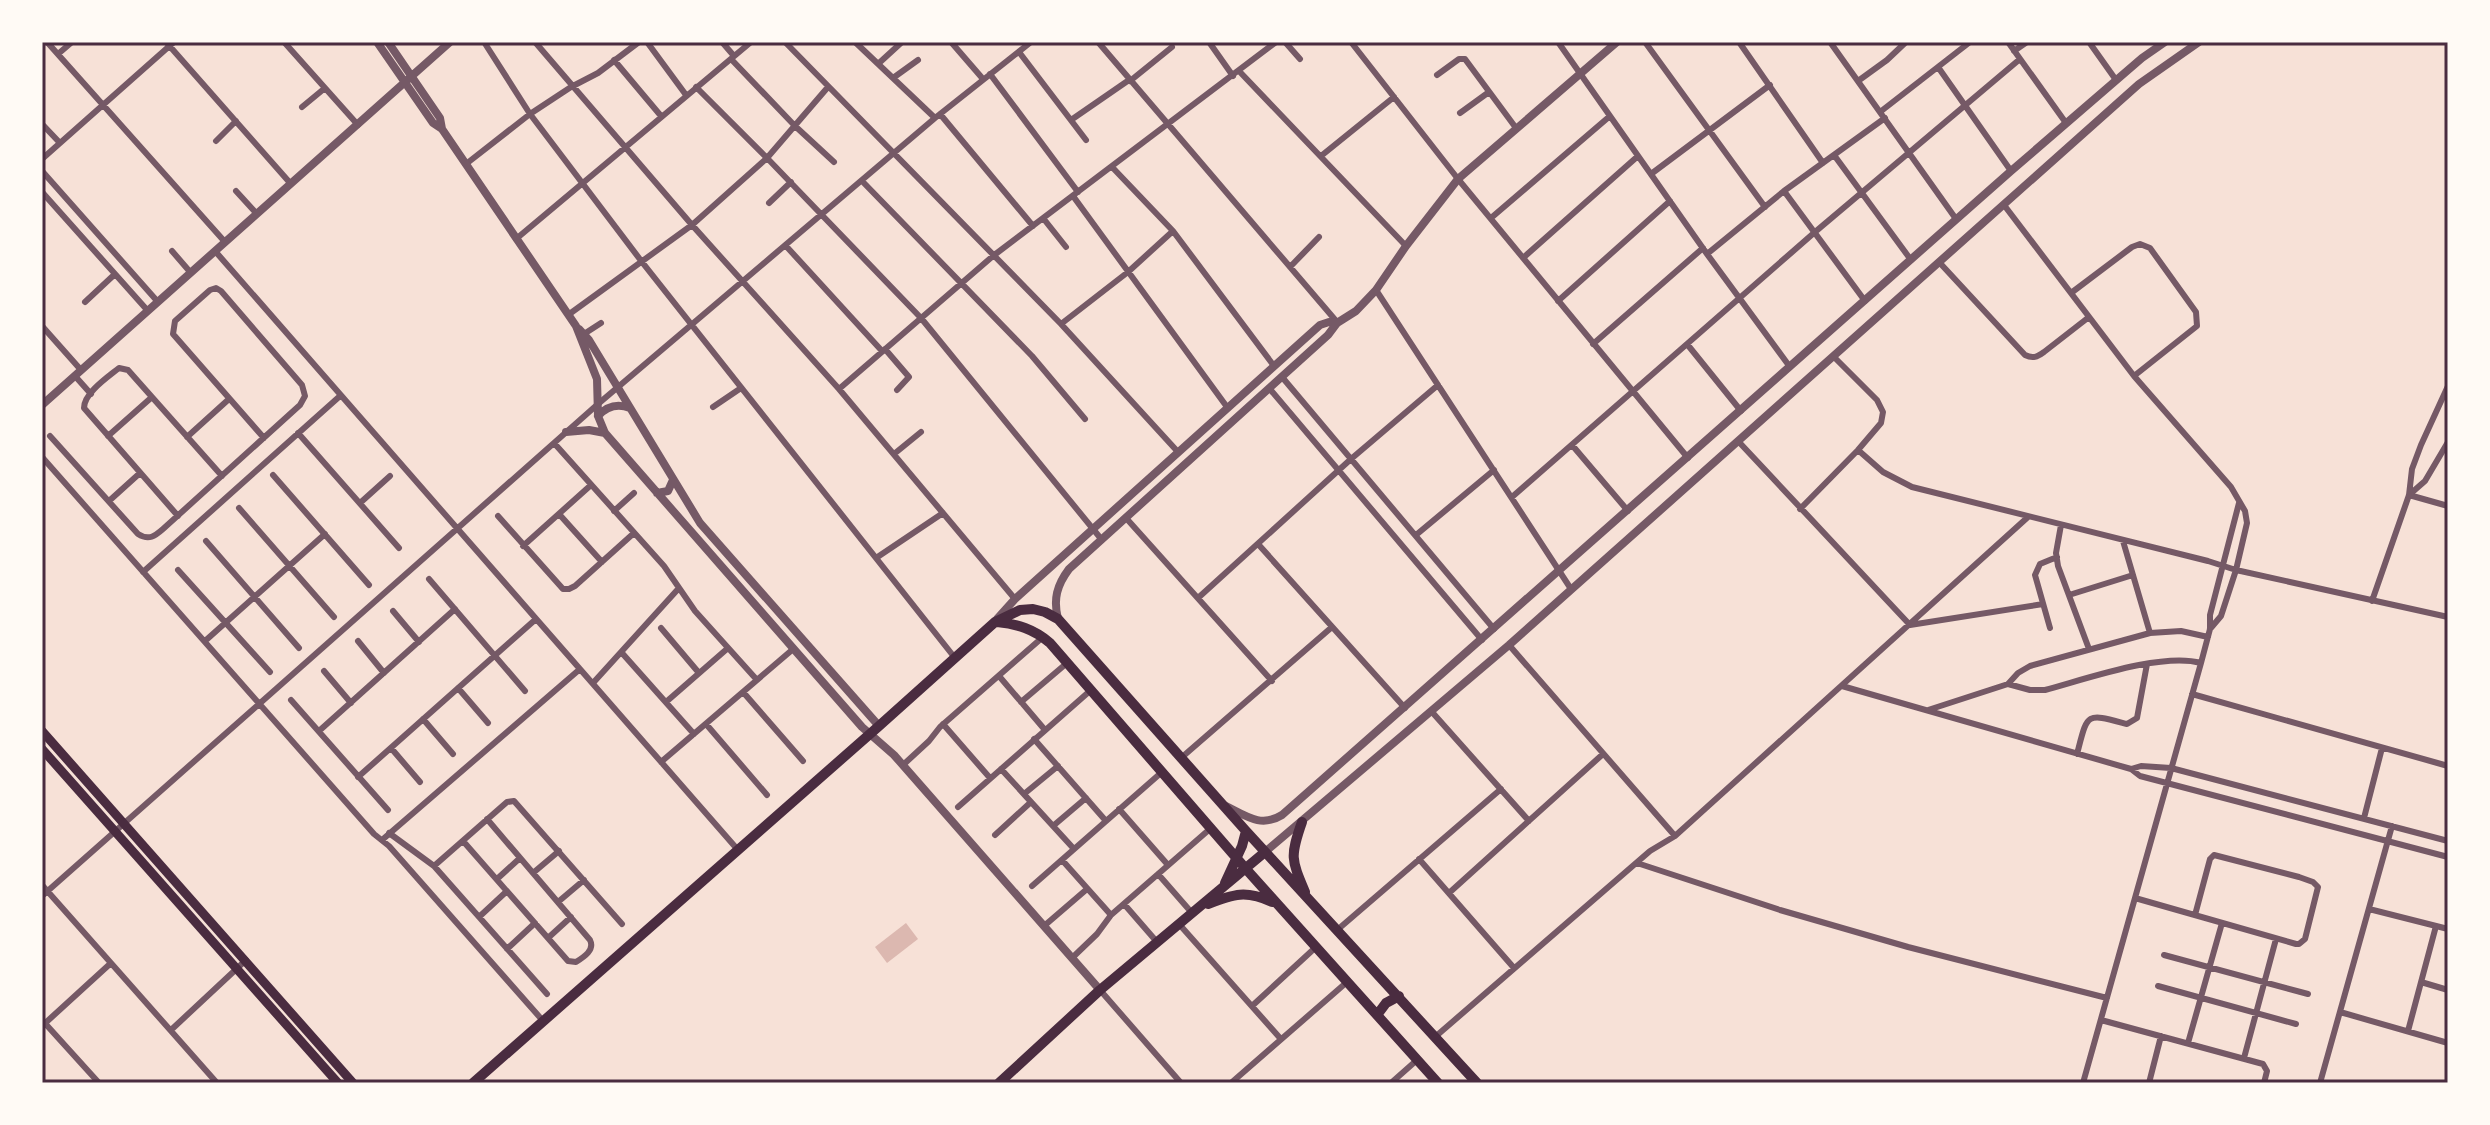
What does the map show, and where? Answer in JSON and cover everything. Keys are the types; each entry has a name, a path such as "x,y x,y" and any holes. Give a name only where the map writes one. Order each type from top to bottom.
{"main road":[{"path":"473,1083 995,622 1020,610 1033,609 1058,619 1336,931 1477,1083"},
{"path":"1040,634 1037,620 1045,612"},
{"path":"995,622 1023,626 1040,634 1438,1083"},
{"path":"42,731 353,1083"},
{"path":"42,749 338,1083"},
{"path":"1302,822 1293,847 1293,857 1309,901"},
{"path":"1222,888 1246,831"},
{"path":"999,1083 1100,990 1265,852"},
{"path":"1195,910 1235,894 1259,896 1279,905"},
{"path":"1377,1015 1386,1003 1399,996"}],"street":[{"path":"47,42 225,242"},
{"path":"58,54 72,42"},
{"path":"284,42 358,125"},
{"path":"377,42 441,120 442,129 584,334 705,529 879,726"},
{"path":"388,42 408,80"},
{"path":"42,405 450,42"},
{"path":"484,42 530,114 581,183 955,658"},
{"path":"535,42 571,87 839,389 1015,599"},
{"path":"466,164 530,114 598,73 639,42"},
{"path":"647,42 686,95"},
{"path":"722,42 795,126 834,162"},
{"path":"516,239 751,42"},
{"path":"785,42 1061,324 1178,452"},
{"path":"855,42 937,116 1033,226"},
{"path":"878,64 902,42"},
{"path":"951,42 983,79"},
{"path":"217,1083 44,891 598,404 937,116 1031,42"},
{"path":"1098,42 1337,323"},
{"path":"1209,42 1406,246"},
{"path":"1259,42 1266,50"},
{"path":"839,389 993,256 1276,42"},
{"path":"1285,42 1300,59"},
{"path":"1351,42 1458,179 1688,458"},
{"path":"1558,42 1790,367"},
{"path":"1058,619 1056,593 1069,569 1331,333 1337,323 1356,311 1376,290 1458,179 1617,42"},
{"path":"1645,42 1765,207"},
{"path":"1739,42 1823,163"},
{"path":"1830,42 1956,219"},
{"path":"1858,81 1906,42"},
{"path":"1593,344 1705,251 1834,155 1970,42"},
{"path":"2008,42 2066,123"},
{"path":"2014,51 2027,42"},
{"path":"2089,42 2116,80"},
{"path":"1222,804 1257,821 1274,820 1405,708 1956,219 2116,80 2165,42"},
{"path":"1265,852 1509,645 2139,84 2199,42"},
{"path":"42,159 170,43 291,184"},
{"path":"1071,120 1130,81 1172,47"},
{"path":"1019,52 1086,140"},
{"path":"1437,75 1463,59 1516,128"},
{"path":"1512,497 1861,192 2020,59"},
{"path":"614,60 661,116"},
{"path":"893,78 918,60"},
{"path":"1938,67 2011,171"},
{"path":"990,74 1227,407"},
{"path":"1651,174 1770,85"},
{"path":"696,87 921,318 1102,540"},
{"path":"568,315 692,225 767,158 828,87"},
{"path":"302,107 325,88"},
{"path":"1460,113 1489,92"},
{"path":"1321,156 1394,97"},
{"path":"1491,218 1610,116"},
{"path":"216,141 236,121"},
{"path":"42,124 60,143"},
{"path":"1834,155 1911,260"},
{"path":"1523,258 1638,156"},
{"path":"1112,167 1173,231 1274,366"},
{"path":"42,171 158,302"},
{"path":"862,181 1032,356 1085,419"},
{"path":"769,203 791,182"},
{"path":"236,191 257,214"},
{"path":"1784,191 1865,301"},
{"path":"42,192 148,311"},
{"path":"1558,301 1670,201"},
{"path":"2004,205 2134,376 2231,487 2248,519 2221,616 2210,629"},
{"path":"1043,218 1066,247"},
{"path":"1061,324 1128,272 1173,231"},
{"path":"1290,267 1319,237"},
{"path":"2071,293 2132,247 2140,244 2150,248 2196,312 2198,323 2134,376"},
{"path":"786,246 909,376 897,390"},
{"path":"172,251 191,273"},
{"path":"215,251 738,850"},
{"path":"1939,262 2030,357 2037,357 2089,317"},
{"path":"85,302 115,274"},
{"path":"50,436 138,534 146,538 157,534 178,516 264,438 300,405 304,399 303,389 216,288 175,321 173,331 264,438"},
{"path":"1376,290 1571,589"},
{"path":"584,334 601,323"},
{"path":"995,622 1015,599 1320,325 1337,323"},
{"path":"42,326 91,394"},
{"path":"576,326 597,379 598,416 605,433 792,650 870,735 903,765 1181,1083"},
{"path":"1687,344 1741,411"},
{"path":"1800,509 1881,423 1883,412 1877,400 1833,356"},
{"path":"178,516 84,408 84,401 117,370 128,370 222,476"},
{"path":"1282,377 1494,629"},
{"path":"1198,598 1351,459 1438,385"},
{"path":"2372,601 2409,495 2412,469 2448,386"},
{"path":"713,407 741,388"},
{"path":"1269,388 1482,640"},
{"path":"143,572 340,396"},
{"path":"108,436 152,397"},
{"path":"187,437 229,399"},
{"path":"598,416 610,406 630,408"},
{"path":"566,432 589,430 605,433"},
{"path":"894,454 921,432"},
{"path":"298,433 399,548"},
{"path":"1738,441 1910,625"},
{"path":"2409,495 2425,481 2448,442"},
{"path":"554,443 670,572 695,611 757,680"},
{"path":"1572,445 1628,511"},
{"path":"253,448 265,463"},
{"path":"1858,450 1883,472 1902,483 2236,570 2448,617"},
{"path":"42,457 544,1022"},
{"path":"1416,535 1494,470"},
{"path":"109,501 140,473"},
{"path":"273,475 369,585"},
{"path":"360,503 390,476"},
{"path":"657,493 668,491 673,480"},
{"path":"523,546 591,485"},
{"path":"614,511 634,493"},
{"path":"2409,495 2448,506"},
{"path":"2083,1083 2208,637 2210,615 2239,503"},
{"path":"239,508 334,617"},
{"path":"876,558 943,513"},
{"path":"559,514 602,562"},
{"path":"498,516 563,589 575,586 634,533"},
{"path":"1435,1037 1650,851 1675,836 2028,517"},
{"path":"1126,518 1272,681"},
{"path":"2061,525 2057,557 2089,649"},
{"path":"205,641 325,534"},
{"path":"2123,540 2150,633"},
{"path":"206,541 299,648"},
{"path":"1258,544 1405,708"},
{"path":"2050,628 2035,580 2036,571 2043,562 2057,557"},
{"path":"178,570 270,672"},
{"path":"2069,595 2133,575"},
{"path":"429,579 525,691"},
{"path":"593,683 679,588"},
{"path":"1910,625 2043,604"},
{"path":"319,731 455,609"},
{"path":"393,611 419,642"},
{"path":"358,777 536,619"},
{"path":"1181,758 1332,627"},
{"path":"661,628 699,673"},
{"path":"1926,710 2008,684 2030,666 2150,633 2181,631 2208,637"},
{"path":"903,765 1040,634"},
{"path":"358,641 384,673"},
{"path":"1509,645 1675,836"},
{"path":"666,702 728,648"},
{"path":"661,762 792,650"},
{"path":"622,653 694,734"},
{"path":"2008,684 2030,690 2045,690 2147,664 2179,659 2201,663"},
{"path":"1021,702 1067,663"},
{"path":"2077,754 2085,723 2091,718 2097,716 2127,724 2137,718 2147,664"},
{"path":"382,840 580,669"},
{"path":"324,671 351,703"},
{"path":"999,676 1045,730"},
{"path":"1842,686 2131,769 2137,775 2448,857"},
{"path":"458,688 488,723"},
{"path":"958,807 1091,690"},
{"path":"743,692 803,761"},
{"path":"2192,694 2448,766"},
{"path":"291,700 388,810"},
{"path":"1432,712 1529,821"},
{"path":"423,719 453,754"},
{"path":"706,724 767,795"},
{"path":"943,724 990,778"},
{"path":"1034,739 1106,821"},
{"path":"391,748 420,782"},
{"path":"2364,818 2382,748"},
{"path":"1449,893 1603,754"},
{"path":"1024,794 1058,766"},
{"path":"2131,769 2141,766 2171,768 2448,841"},
{"path":"1001,769 1074,849"},
{"path":"1032,886 1162,772"},
{"path":"1336,931 1501,789"},
{"path":"1053,826 1086,798"},
{"path":"434,866 507,802 514,801 622,924"},
{"path":"995,835 1031,802"},
{"path":"1119,809 1168,865"},
{"path":"463,841 571,962 579,961 590,951 592,942 487,819"},
{"path":"2320,1083 2392,826"},
{"path":"1072,958 1111,915 1211,828"},
{"path":"389,833 434,866 547,994"},
{"path":"533,873 559,851"},
{"path":"2135,898 2276,939 2299,944 2305,939 2318,887 2313,882 2214,855 2210,859 2195,915"},
{"path":"497,879 520,858"},
{"path":"1419,859 1514,968"},
{"path":"1062,860 1111,915"},
{"path":"1637,863 1780,910 1908,947 2107,998"},
{"path":"1158,874 1195,910"},
{"path":"558,902 584,880"},
{"path":"1044,926 1087,889"},
{"path":"479,917 507,891"},
{"path":"1124,904 1157,942"},
{"path":"2369,909 2448,929"},
{"path":"548,938 571,917"},
{"path":"507,949 535,923"},
{"path":"2188,1043 2222,923"},
{"path":"1179,924 1280,1038"},
{"path":"2408,1031 2436,926"},
{"path":"2244,1058 2276,939"},
{"path":"1252,1006 1316,947"},
{"path":"2164,955 2308,994"},
{"path":"171,1030 246,960"},
{"path":"99,1083 43,1023 111,963"},
{"path":"1231,1083 1347,982"},
{"path":"2421,982 2448,990"},
{"path":"2158,986 2296,1024"},
{"path":"2340,1012 2448,1043"},
{"path":"2101,1020 2265,1066 2264,1083"},
{"path":"2149,1083 2161,1036"},
{"path":"1391,1083 1417,1060"}],"shaded area":[{"path":"906,923 918,939 887,963 875,947"}]}
